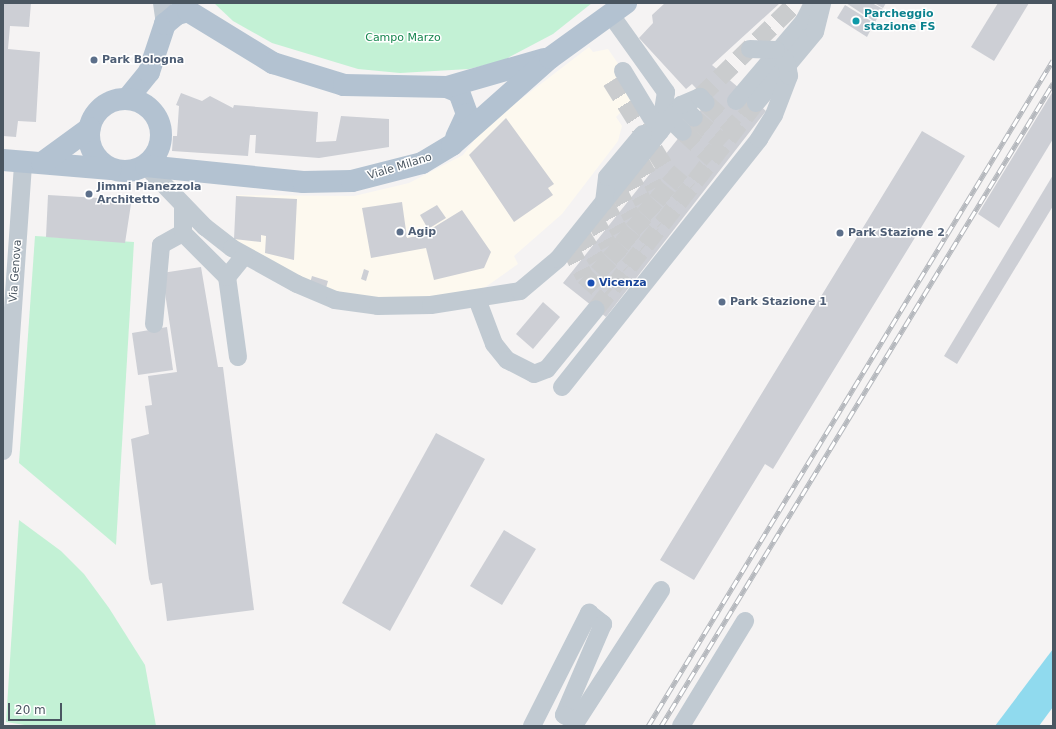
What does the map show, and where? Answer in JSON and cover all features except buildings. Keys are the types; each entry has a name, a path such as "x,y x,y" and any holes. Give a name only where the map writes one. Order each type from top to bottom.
{"main road":[{"name":"Viale Milano","path":"146,166 303,182 352,181 422,163 452,145 550,58 618,9"},
{"path":"128,98 149,72 165,24 183,12 198,12 273,63 344,85 447,87 550,58"},
{"path":"447,87 459,92 467,114 452,145"},
{"path":"128,98 148,106 160,126 159,148 146,166 129,172 111,169 71,168 23,161 90,128 101,109 113,101 128,98"},
{"path":"90,128 94,153 111,169"}],"street":[{"path":"162,3 165,24"},
{"path":"756,103 813,3"},
{"path":"736,101 782,56 815,32 822,3"},
{"path":"618,9 666,92 664,123"},
{"path":"750,48 782,56"},
{"path":"562,387 759,139 784,95 789,76 782,56"},
{"path":"623,71 664,123 689,125"},
{"path":"146,166 183,205 244,256 335,300 378,306 477,299 520,291 558,259 604,202 664,123 703,100"},
{"name":"Via Genova","path":"3,452 23,161"},
{"path":"183,205 183,234 227,277 238,357"},
{"path":"154,324 161,246 183,234"},
{"path":"227,277 244,256"},
{"path":"477,299 499,350 507,360 534,374 547,369 596,309"},
{"path":"532,726 589,613 604,624 564,715 576,722 661,590"},
{"path":"681,726 745,621"}],"shaded area":[{"path":"589,47 593,52 608,49 639,94 616,117 622,126 618,141 562,214 514,256 518,264 477,293 362,301 300,284 235,249 237,195 354,196 409,183 463,155 478,135 508,109"}],"green space":[{"name":"Campo Marzo","path":"214,3 592,3 553,34 502,61 469,69 400,73 358,69 272,43 233,21"},
{"path":"35,236 134,242 116,545 19,463"},
{"path":"19,520 61,551 84,574 109,608 145,665 156,726 31,726 6,722"}],"water":[{"path":"1053,649 1053,707 1039,726 995,726"}],"tunnel":[{"path":"700,97 796,3"},
{"path":"611,81 668,172 689,190"},
{"path":"706,103 735,129"},
{"path":"596,309 756,103"},
{"path":"694,118 724,144"},
{"path":"683,132 713,159"},
{"path":"639,159 655,188 676,205"},
{"path":"628,172 643,202 664,221"},
{"path":"616,187 632,217 653,236"},
{"path":"604,202 620,232 642,250"},
{"path":"593,216 609,246 630,265"},
{"path":"580,232 597,260 618,280"},
{"path":"569,246 584,276 606,296"}],"railway":[{"path":"648,726 1053,60"},
{"path":"661,726 1053,83"}],"place":[{"name":"Parcheggio stazione FS","path":"856,21"},
{"name":"Park Bologna","path":"94,60"},
{"name":"Jimmi Pianezzola Architetto","path":"89,194"},
{"name":"Agip","path":"400,232"},
{"name":"Park Stazione 2","path":"840,233"},
{"name":"Vicenza","path":"591,283"},
{"name":"Park Stazione 1","path":"722,302"}]}
